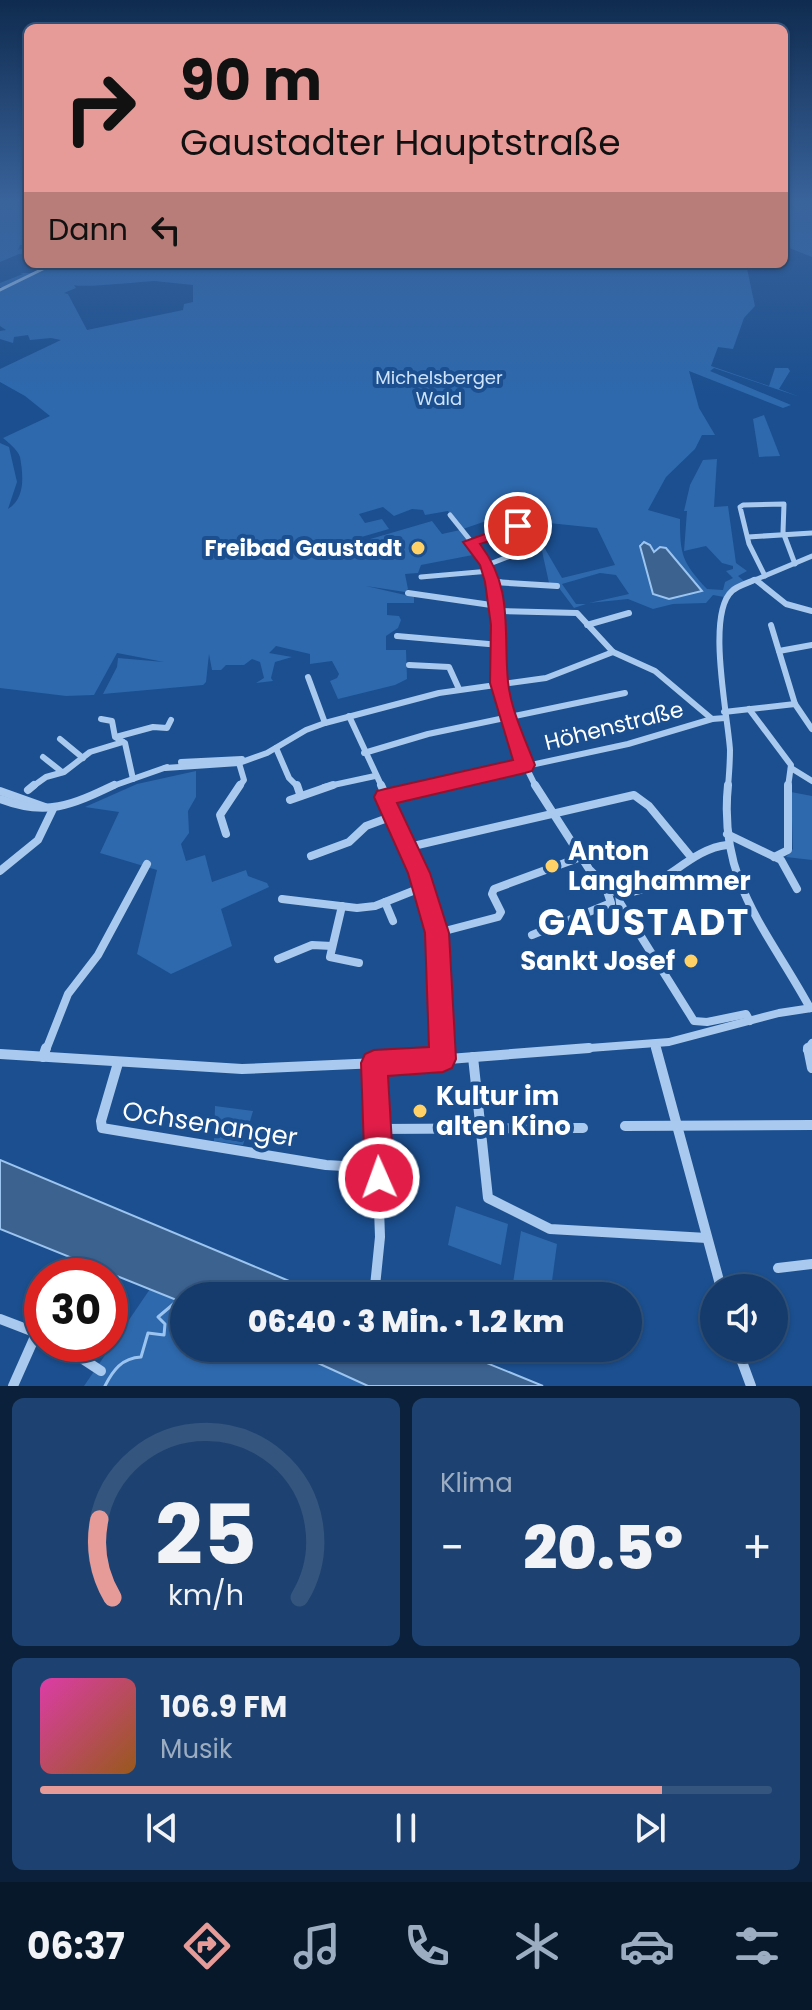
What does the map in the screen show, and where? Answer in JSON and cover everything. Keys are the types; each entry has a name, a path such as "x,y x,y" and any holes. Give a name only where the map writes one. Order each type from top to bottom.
{"street":[{"path":"0,290 45,268"},
{"path":"765,576 748,537 741,506 784,504 783,534 795,564"},
{"path":"450,515 488,568 493,582 498,609 499,683 525,765 551,813 581,857 617,899 694,1021 703,1024 739,1014 746,1014 750,1021"},
{"path":"470,542 522,525"},
{"path":"748,537 812,533"},
{"path":"421,577 488,568 539,545"},
{"path":"0,1054 118,1063 274,1069 655,1044 703,1036 750,1021 811,1008 758,917 727,845 730,755 720,626 724,598 736,587 812,556"},
{"path":"755,580 786,604 812,611"},
{"path":"493,582 557,586"},
{"path":"408,593 498,609 577,613 613,652 655,671 712,719"},
{"path":"587,625 629,613"},
{"path":"771,625 795,704 812,729"},
{"path":"397,636 500,645"},
{"path":"779,651 812,645"},
{"path":"165,768 239,763 325,723 459,689 556,675 613,652"},
{"path":"409,665 449,667 459,689"},
{"path":"308,677 325,723"},
{"path":"364,753 428,734 625,693"},
{"name":"Höhenstraße","path":"385,797 656,737 749,709 795,704"},
{"path":"749,709 761,731 778,742 791,768 812,781"},
{"path":"349,716 409,847 437,933 443,1059"},
{"path":"101,719 112,721 133,779"},
{"path":"28,790 46,777 62,772 90,752 153,727 167,728 171,720"},
{"path":"60,739 83,758"},
{"path":"276,748 300,794"},
{"path":"43,757 62,772"},
{"path":"0,799 26,810 53,809 84,801 133,779 195,760 253,758"},
{"path":"226,834 220,815 244,780 239,763"},
{"path":"774,857 788,850 788,773 791,768"},
{"path":"290,800 329,784 350,785 375,776"},
{"path":"0,791 53,809"},
{"path":"409,847 634,795 644,801 677,846 691,857"},
{"path":"0,871 38,840 53,809"},
{"path":"311,856 349,842 365,827 393,816"},
{"path":"727,834 784,864 797,889"},
{"path":"532,935 656,881 713,845 727,845"},
{"path":"437,933 498,917 501,912 492,894 494,889 581,857"},
{"path":"43,1057 68,994 98,955 147,864"},
{"path":"282,899 357,908 385,902 423,887"},
{"path":"385,902 393,921"},
{"path":"342,906 330,957 359,963"},
{"path":"278,959 312,945 332,946"},
{"path":"655,1044 717,1274"},
{"path":"810,1045 812,1068"},
{"path":"473,1057 488,1198 550,1229 707,1238"},
{"name":"Ochsenanger","path":"118,1063 101,1121 102,1128 321,1165 379,1168"},
{"path":"374,1063 380,1237 375,1282"},
{"path":"625,1126 812,1125"},
{"path":"378,1129 583,1128"},
{"path":"778,1268 812,1264"},
{"path":"0,1319 24,1328"},
{"path":"13,1386 25,1362"},
{"path":"87,1362 101,1371"},
{"path":"741,1362 747,1383"}],"green space":[{"name":"Michelsberger Wald","path":"45,268 747,268 755,306 744,318 733,349 718,347 711,366 769,386 775,368 788,368 790,371 779,389 800,397 714,368 710,371 791,405 783,408 689,371 699,408 715,435 702,435 695,449 666,477 648,510 680,519 682,550 687,564 707,589 723,590 725,582 733,578 726,571 733,569 733,566 722,563 706,546 684,551 687,511 684,511 690,485 703,460 717,459 714,507 728,506 736,563 747,571 738,576 744,581 724,597 713,595 706,603 673,604 653,609 628,599 589,603 629,594 616,575 600,573 562,584 576,604 586,604 574,608 559,588 549,583 542,551 534,549 540,545 537,536 533,536 512,512 463,529 448,511 425,515 423,510 412,509 394,516 383,507 359,514 365,523 382,519 389,529 358,538 360,542 432,521 442,534 460,530 478,554 421,565 418,573 405,574 408,589 405,592 366,586 414,597 414,603 387,603 387,615 399,616 401,620 398,628 386,636 386,650 406,650 407,679 395,685 338,699 330,681 339,674 332,661 310,664 310,654 276,646 269,653 292,657 275,662 273,681 256,683 264,678 260,662 252,659 244,665 226,665 221,670 212,670 209,654 203,685 103,694 117,667 118,658 164,662 117,653 94,695 66,696 0,688 0,443 9,447 17,482 8,509 18,499 22,471 19,454 3,438 50,416 25,396 0,382 0,369 61,340 30,340 28,335 14,337 13,343 0,339 0,331 6,330 0,326 0,291 4,287 0,287 0,283 23,274 20,273","holes":["154,281 193,285 193,302 184,304 183,310 87,330 68,294 64,293 76,288 74,285","539,522 597,528 615,565 562,578 541,542","640,543 651,547 654,552 660,547 667,548 702,590 669,599 653,594"]},
{"path":"764,415 780,456 759,457 753,419"},
{"path":"196,771 196,797 188,811 189,833 181,844 186,861 205,855 212,882 246,870 248,876 267,883 269,887 221,909 232,946 171,974 137,954 157,870 100,853 119,812 85,807 137,784"},
{"path":"791,792 812,796 812,860 786,857 793,849"},
{"path":"215,1106 253,1111 243,1145 214,1141"},
{"path":"456,1206 508,1224 501,1265 448,1245"},
{"path":"521,1231 557,1244 552,1282 513,1282"},
{"path":"150,1289 170,1298 170,1362 315,1362 368,1386 84,1386 100,1362 128,1362 128,1321"}],"shaded area":[{"path":"644,542 654,552 660,547 666,548 702,591 669,599 653,594 640,546"},
{"path":"0,1160 292,1282 170,1282 170,1297 128,1280 128,1258 72,1258 0,1229"},
{"path":"316,1362 484,1362 543,1386 368,1386"}],"waterway":[{"path":"105,1386 119,1366 141,1357 148,1333 164,1335 165,1324 158,1317 170,1307"}],"place":[{"name":"Freibad Gaustadt","path":"418,548"},
{"name":"Anton Langhammer","path":"552,866"},
{"name":"Sankt Josef","path":"691,961"},
{"name":"Kultur im alten Kino","path":"420,1111"}],"district":[{"name":"GAUSTADT","path":"644,922"}],"route":[{"path":"379,1178 374,1063 443,1059 437,933 419,873 385,797 525,765 499,683 500,625 493,582 487,565 470,542 518,526"}]}
